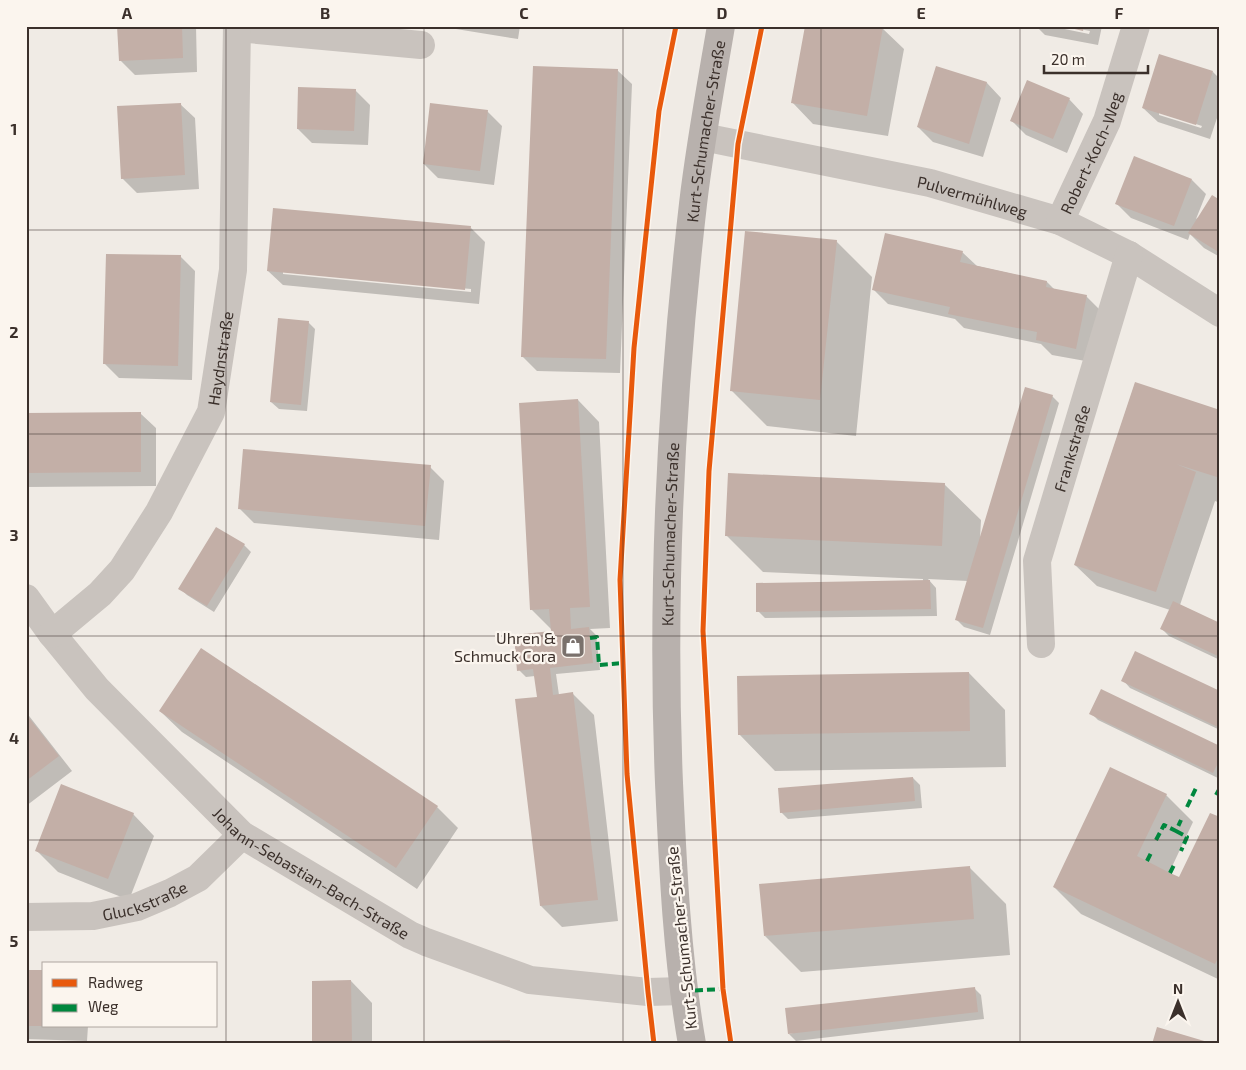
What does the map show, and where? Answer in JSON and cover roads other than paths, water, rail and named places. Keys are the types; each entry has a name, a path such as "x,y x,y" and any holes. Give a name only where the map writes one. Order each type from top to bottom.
{"main road":[{"name":"Kurt-Schumacher-Straße","path":"692,1044 683,990 672,853 666,721 666,629 677,368 693,202 721,26"}],"street":[{"name":"Robert-Koch-Weg","path":"1060,221 1107,121 1136,26"},
{"name":"Haydnstraße","path":"52,634 100,594 122,570 159,512 211,412 233,270 237,27 421,45"},
{"name":"Pulvermühlweg","path":"703,137 930,183 1060,221 1129,255 1220,312"},
{"name":"Frankstraße","path":"1041,644 1037,561 1129,255"},
{"name":"Johann-Sebastian-Bach-Straße","path":"26,598 52,634 97,689 242,834 410,935 530,980 648,992 683,990"},
{"name":"Gluckstraße","path":"26,917 93,916 137,907 170,893 198,878 242,834"}],"place":[{"name":"Uhren & Schmuck Cora","path":"573,646"}]}
